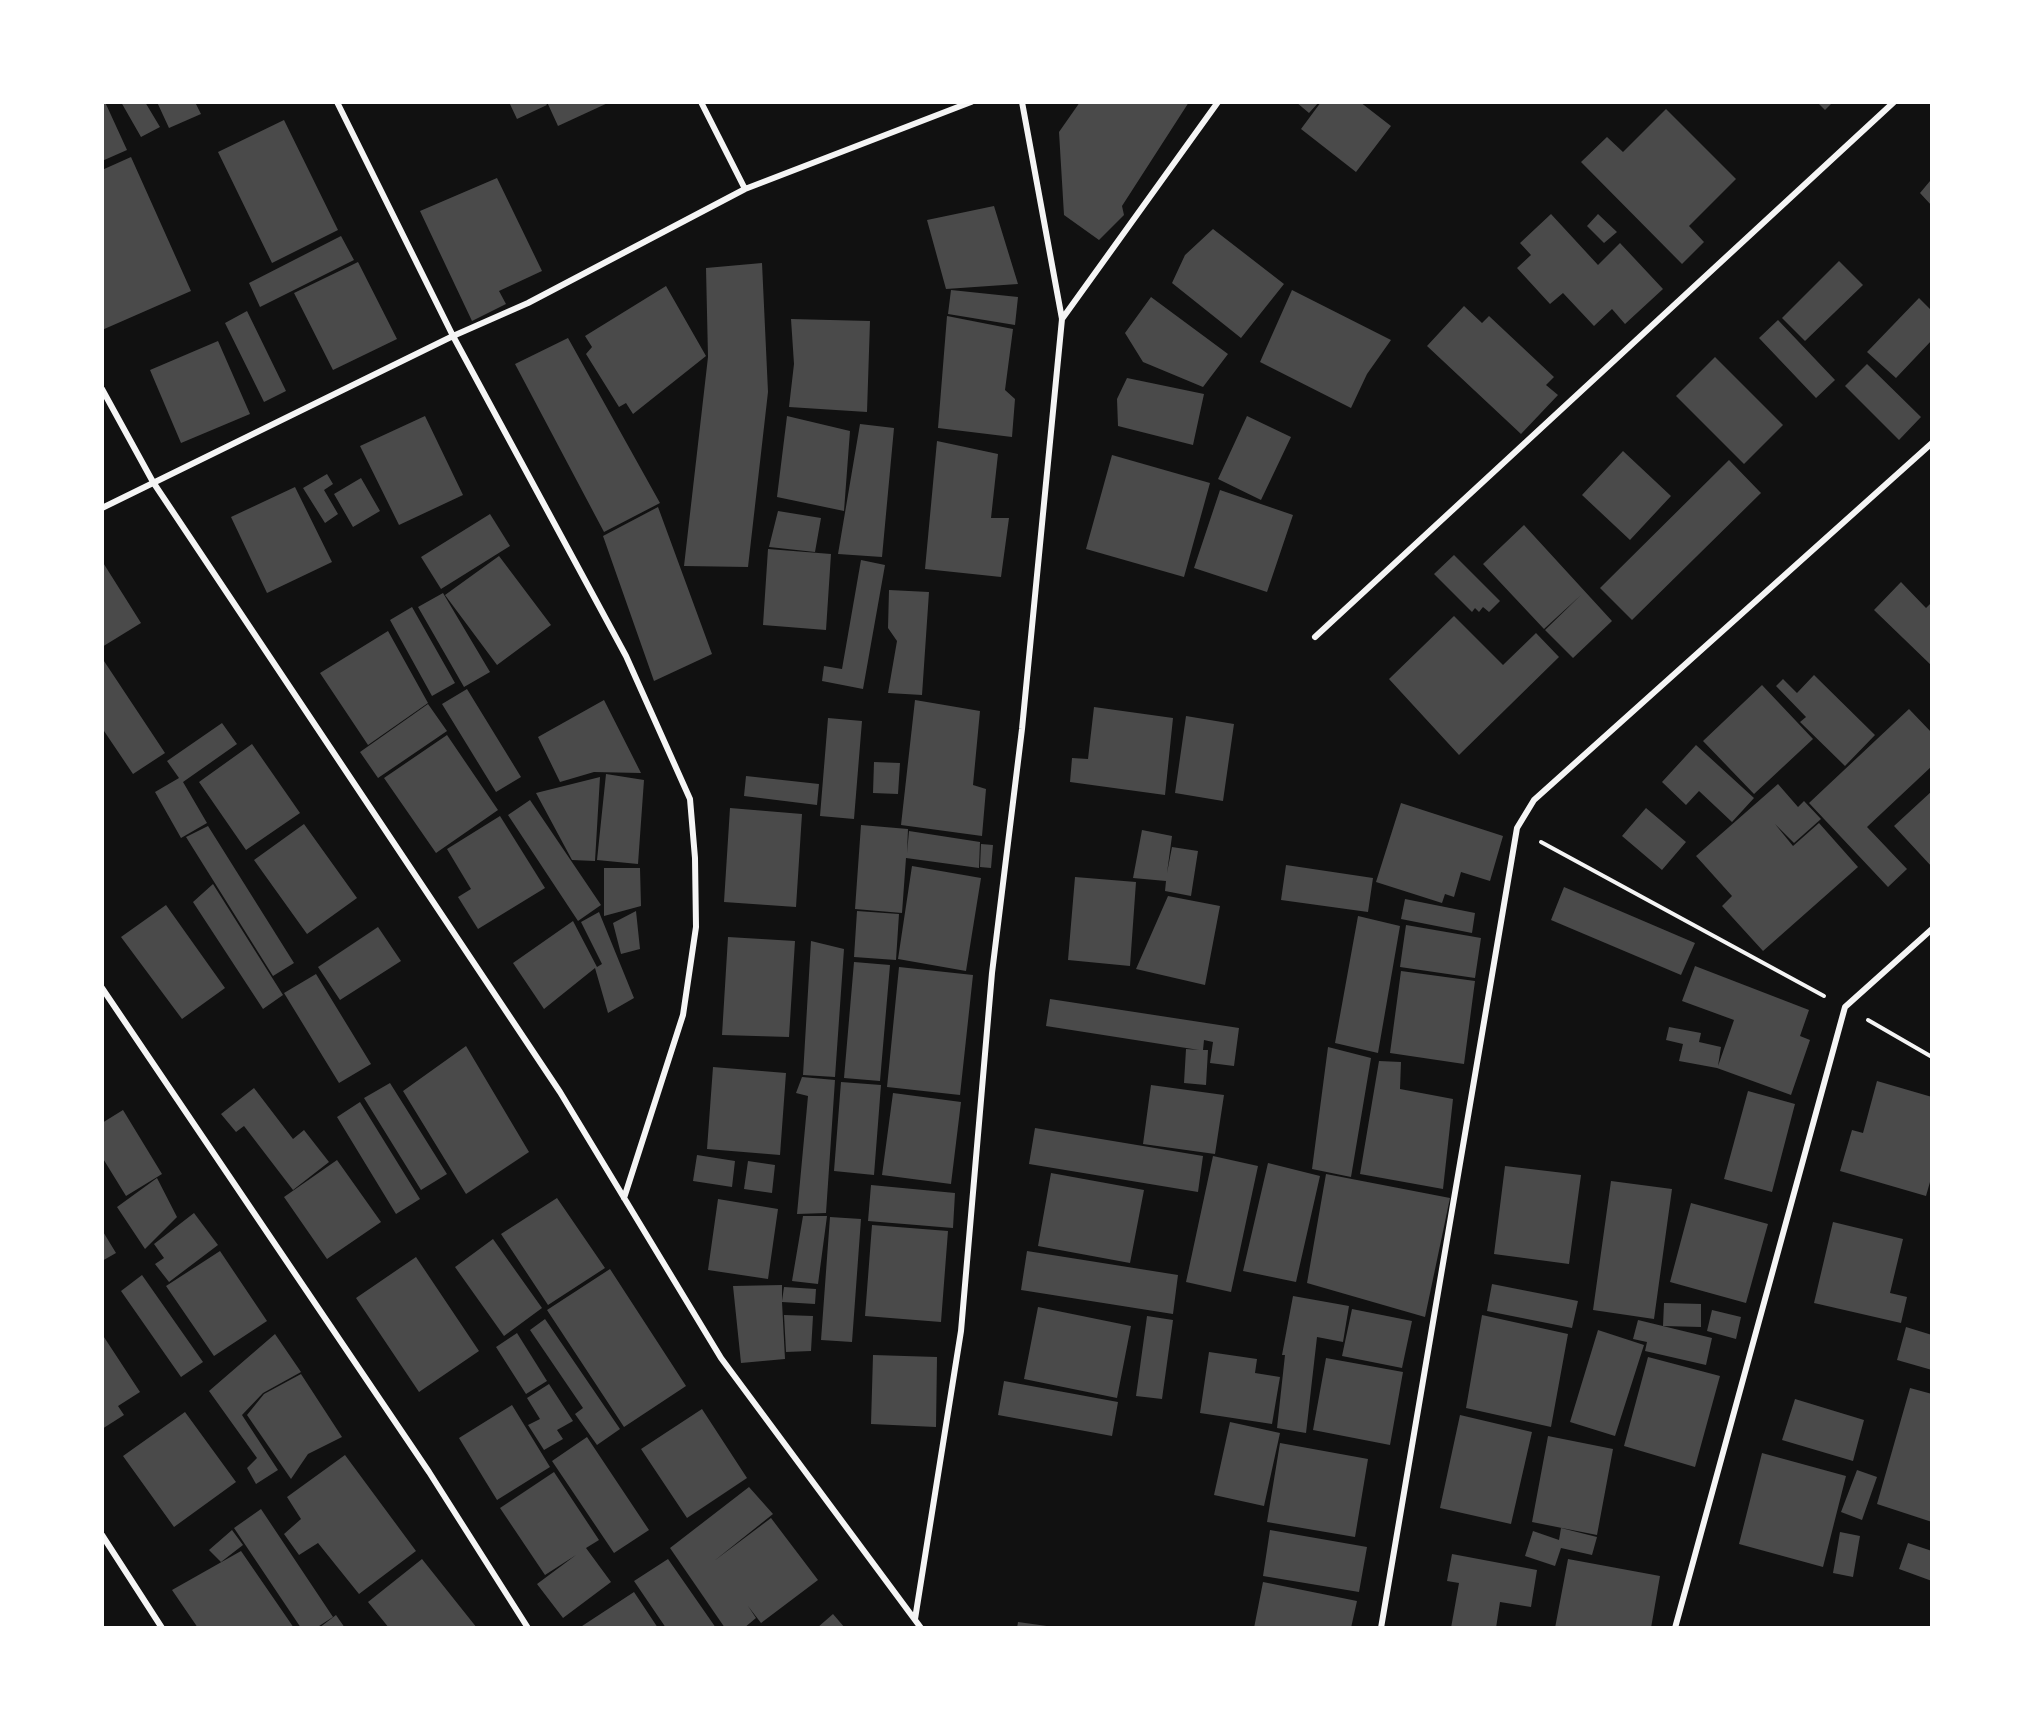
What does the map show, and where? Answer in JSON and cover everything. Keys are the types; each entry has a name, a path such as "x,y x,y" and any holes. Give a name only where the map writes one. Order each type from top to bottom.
{"street":[{"path":"337,102 453,336 626,657 690,800 695,858 696,927 683,1015 624,1198"},
{"path":"701,102 745,189"},
{"path":"102,508 453,336 528,303 745,189 971,102"},
{"path":"915,1619 961,1331 992,973 1022,729 1062,319 1022,102"},
{"path":"1062,319 1218,102"},
{"path":"1315,637 1894,102"},
{"path":"102,389 153,482 560,1092 721,1358 822,1498 921,1628"},
{"path":"1381,1628 1517,828 1534,800 1932,443"},
{"path":"1675,1628 1845,1007 1932,929"},
{"path":"102,988 429,1472 528,1628"},
{"path":"102,1535 162,1628"}],"path":[{"path":"1517,828 1932,1057"}],"building":[{"path":"102,102 105,102 127,150 102,161"},
{"path":"121,102 145,102 160,127 141,137"},
{"path":"157,102 195,102 201,114 169,128"},
{"path":"509,102 545,102 547,105 517,119"},
{"path":"547,102 610,102 558,126"},
{"path":"1080,102 1189,102 1122,206 1124,215 1099,240 1064,215 1059,132"},
{"path":"1296,102 1319,102 1309,113"},
{"path":"1321,102 1360,102 1391,126 1356,172 1301,129"},
{"path":"1817,102 1833,102 1825,110"},
{"path":"1666,109 1736,179 1689,226 1704,242 1682,264 1581,162 1607,137 1623,152"},
{"path":"284,120 338,230 272,263 218,152"},
{"path":"131,157 191,291 102,330 102,170"},
{"path":"497,178 542,271 499,291 506,304 472,321 420,211"},
{"path":"1930,181 1932,183 1932,206 1920,193"},
{"path":"994,206 1018,284 946,289 927,220"},
{"path":"1551,214 1598,265 1620,243 1663,289 1625,324 1612,309 1594,326 1563,293 1550,304 1517,268 1531,255 1520,243"},
{"path":"1598,214 1617,232 1604,243 1587,226"},
{"path":"1213,229 1284,284 1241,338 1172,283 1185,255"},
{"path":"341,236 354,260 260,307 249,283"},
{"path":"1839,261 1863,285 1805,341 1782,318"},
{"path":"358,262 397,339 333,370 294,293"},
{"path":"762,263 768,392 748,567 684,566 708,357 706,268"},
{"path":"666,286 706,356 633,414 626,403 619,407 586,354 592,347 585,336"},
{"path":"951,290 1018,297 1015,325 948,314"},
{"path":"1292,290 1391,340 1367,374 1351,408 1260,362"},
{"path":"1151,297 1228,354 1203,387 1143,362 1125,333"},
{"path":"1919,298 1932,311 1932,340 1896,378 1867,352"},
{"path":"1464,306 1482,323 1489,316 1554,377 1546,385 1558,395 1521,434 1427,346"},
{"path":"247,311 286,391 264,402 225,323"},
{"path":"947,316 1013,329 1005,390 1015,399 1012,437 938,428"},
{"path":"791,319 870,321 867,412 789,407 794,364"},
{"path":"1778,320 1835,380 1816,398 1759,338"},
{"path":"568,338 660,503 604,532 515,364"},
{"path":"218,341 250,414 181,443 150,370"},
{"path":"1715,357 1783,425 1744,464 1676,396"},
{"path":"1867,364 1921,417 1899,440 1845,386"},
{"path":"1127,378 1204,394 1193,445 1118,426 1117,399"},
{"path":"425,416 463,495 399,525 360,446"},
{"path":"787,416 850,431 844,511 777,497"},
{"path":"1247,416 1291,437 1261,500 1218,479"},
{"path":"860,424 894,428 882,557 838,554"},
{"path":"937,441 998,454 991,518 1009,518 1001,577 925,569"},
{"path":"1623,451 1671,496 1630,540 1582,495"},
{"path":"1112,455 1210,483 1184,577 1086,549"},
{"path":"1729,460 1761,493 1632,620 1600,588"},
{"path":"327,474 333,484 324,490 338,514 325,523 303,488"},
{"path":"361,478 380,511 353,527 334,494"},
{"path":"295,487 332,562 267,593 231,517"},
{"path":"1220,490 1293,515 1267,592 1194,568"},
{"path":"658,507 712,654 654,681 603,536"},
{"path":"778,511 821,518 815,552 769,547"},
{"path":"490,514 510,546 441,589 421,557"},
{"path":"1524,525 1612,621 1573,658 1545,630 1581,595 1544,629 1483,564"},
{"path":"768,549 831,554 826,630 763,625"},
{"path":"1454,555 1500,601 1489,612 1483,607 1479,612 1475,608 1472,612 1434,574"},
{"path":"499,556 551,625 497,665 445,595"},
{"path":"861,560 885,565 863,689 822,681 824,666 842,669"},
{"path":"102,561 141,623 102,647"},
{"path":"1901,582 1926,608 1932,602 1932,666 1874,610"},
{"path":"889,590 929,592 922,695 888,693 897,641 888,628"},
{"path":"443,593 490,672 464,687 418,607"},
{"path":"412,607 455,683 432,696 390,620"},
{"path":"1454,616 1503,665 1536,633 1559,657 1459,755 1389,679"},
{"path":"388,631 428,703 368,745 320,673"},
{"path":"102,658 165,753 133,774 102,728"},
{"path":"1814,675 1875,735 1845,766 1800,722 1806,717 1776,686 1783,679 1797,693"},
{"path":"1762,685 1813,739 1754,794 1703,741"},
{"path":"467,689 521,777 496,792 442,704"},
{"path":"604,700 641,773 594,772 560,782 538,737"},
{"path":"915,700 980,711 973,785 986,789 982,836 901,825"},
{"path":"428,704 447,731 378,778 360,752"},
{"path":"1094,707 1173,718 1165,795 1070,782 1072,758 1088,759"},
{"path":"1909,709 1932,733 1932,766 1867,827 1907,869 1888,887 1809,803"},
{"path":"1186,716 1234,724 1223,801 1175,793"},
{"path":"828,718 862,721 854,819 820,816"},
{"path":"222,723 237,744 183,782 207,823 181,838 155,792 179,778 167,761"},
{"path":"447,735 498,810 436,853 384,778"},
{"path":"252,744 300,813 246,850 199,782"},
{"path":"1696,745 1754,798 1732,822 1699,791 1686,805 1662,782"},
{"path":"874,762 900,763 898,794 873,793"},
{"path":"606,774 644,780 638,864 597,860"},
{"path":"746,776 819,784 817,805 744,796"},
{"path":"600,777 595,861 572,860 536,793"},
{"path":"1778,784 1798,807 1804,801 1821,819 1794,843 1775,824 1793,846 1819,823 1858,867 1763,951 1722,906 1732,896 1696,856"},
{"path":"1932,791 1932,867 1894,826"},
{"path":"530,800 601,905 578,921 508,815"},
{"path":"1401,803 1503,836 1490,881 1461,872 1454,897 1445,894 1442,903 1376,882"},
{"path":"730,808 802,814 796,907 724,902"},
{"path":"1646,808 1686,842 1662,870 1622,836"},
{"path":"500,816 545,888 478,929 458,897 471,889 447,849"},
{"path":"304,824 357,898 307,934 254,860"},
{"path":"861,825 908,829 907,853 909,831 980,842 979,868 906,858 902,913 855,909"},
{"path":"208,826 294,963 273,976 186,837"},
{"path":"1142,830 1172,836 1167,873 1172,847 1198,851 1191,896 1165,891 1166,881 1133,878"},
{"path":"981,844 993,845 991,868 980,867"},
{"path":"1286,865 1373,878 1368,912 1281,900"},
{"path":"912,866 981,878 966,971 898,959"},
{"path":"604,868 640,868 641,906 604,916"},
{"path":"1075,877 1136,882 1130,966 1068,960"},
{"path":"213,884 283,995 263,1009 193,902"},
{"path":"1564,887 1695,943 1681,975 1551,920"},
{"path":"1168,896 1220,906 1205,985 1136,969"},
{"path":"1405,899 1475,913 1472,933 1401,919"},
{"path":"166,905 225,988 182,1019 121,937"},
{"path":"636,911 640,949 621,954 613,923"},
{"path":"857,911 899,914 896,960 854,957"},
{"path":"599,912 634,998 608,1013 595,968 544,1009 513,963 573,921 597,967 602,964 581,922"},
{"path":"1358,916 1400,926 1378,1053 1335,1043"},
{"path":"1406,925 1481,938 1475,978 1400,967"},
{"path":"378,927 401,961 340,1000 318,967"},
{"path":"728,937 795,941 789,1037 722,1035"},
{"path":"811,941 844,949 835,1077 803,1075"},
{"path":"854,962 890,965 880,1081 844,1078"},
{"path":"1695,966 1809,1010 1800,1036 1810,1040 1791,1095 1717,1068 1679,1061 1683,1044 1666,1040 1669,1027 1701,1033 1699,1042 1721,1047 1718,1066 1734,1020 1682,1001"},
{"path":"899,967 973,975 960,1095 887,1087"},
{"path":"1401,971 1475,981 1464,1064 1390,1053"},
{"path":"316,974 371,1064 339,1083 284,993"},
{"path":"1050,999 1239,1028 1234,1066 1210,1063 1213,1042 1204,1040 1203,1050 1208,1050 1206,1085 1184,1083 1186,1049 1199,1050 1046,1026"},
{"path":"466,1046 529,1152 466,1194 403,1091"},
{"path":"1328,1047 1371,1058 1351,1177 1312,1169"},
{"path":"1379,1061 1401,1062 1400,1089 1453,1099 1443,1189 1360,1174"},
{"path":"713,1067 786,1073 780,1155 707,1149"},
{"path":"802,1077 835,1080 826,1213 797,1214 808,1096 796,1093"},
{"path":"1877,1081 1932,1097 1932,1175 1926,1196 1840,1171 1852,1130 1863,1133"},
{"path":"841,1082 881,1085 874,1175 834,1171"},
{"path":"390,1083 447,1174 421,1190 364,1098"},
{"path":"1151,1085 1224,1095 1215,1154 1143,1144"},
{"path":"254,1088 293,1139 304,1130 329,1162 293,1190 244,1126 236,1132 221,1114"},
{"path":"1748,1091 1795,1104 1772,1192 1724,1179"},
{"path":"893,1093 961,1102 951,1184 882,1175"},
{"path":"360,1102 420,1199 396,1214 337,1117"},
{"path":"123,1110 162,1174 126,1196 102,1157 102,1123"},
{"path":"1035,1128 1203,1156 1198,1192 1029,1164"},
{"path":"697,1155 735,1161 732,1187 693,1181"},
{"path":"1213,1156 1258,1166 1231,1292 1186,1282"},
{"path":"337,1160 381,1222 327,1259 284,1197"},
{"path":"748,1161 775,1165 772,1193 744,1189"},
{"path":"1268,1163 1320,1176 1296,1282 1243,1271"},
{"path":"1505,1166 1581,1175 1569,1264 1494,1254"},
{"path":"1051,1173 1144,1190 1130,1263 1038,1246"},
{"path":"1326,1174 1450,1198 1425,1317 1307,1283"},
{"path":"157,1178 177,1217 145,1249 117,1207"},
{"path":"1611,1181 1672,1189 1654,1319 1593,1310"},
{"path":"871,1185 955,1193 953,1228 868,1221"},
{"path":"557,1198 605,1268 548,1305 501,1234"},
{"path":"718,1199 778,1209 768,1279 708,1270"},
{"path":"1691,1203 1768,1224 1746,1303 1670,1282"},
{"path":"194,1213 218,1245 169,1282 155,1264 164,1258 154,1244"},
{"path":"803,1216 827,1216 818,1284 792,1281"},
{"path":"830,1217 861,1219 852,1342 821,1340"},
{"path":"1833,1222 1903,1239 1890,1293 1907,1297 1901,1323 1814,1303"},
{"path":"872,1225 948,1231 941,1322 865,1316"},
{"path":"102,1230 116,1253 102,1261"},
{"path":"493,1239 542,1308 504,1336 455,1267"},
{"path":"220,1251 267,1321 214,1356 166,1286"},
{"path":"1027,1251 1178,1275 1173,1314 1021,1290"},
{"path":"416,1257 479,1351 419,1392 356,1298"},
{"path":"610,1269 686,1386 624,1427 547,1310"},
{"path":"142,1275 203,1362 181,1377 121,1291"},
{"path":"1492,1284 1578,1301 1572,1328 1487,1311"},
{"path":"782,1285 782,1301 784,1287 816,1289 815,1304 782,1302 785,1359 741,1363 733,1286"},
{"path":"1293,1296 1349,1306 1343,1342 1317,1337 1306,1433 1277,1428 1285,1355 1282,1355"},
{"path":"1664,1303 1701,1304 1701,1327 1663,1326"},
{"path":"1038,1307 1131,1326 1117,1398 1024,1379"},
{"path":"1352,1309 1412,1321 1402,1368 1342,1356"},
{"path":"1712,1310 1741,1317 1736,1339 1707,1331"},
{"path":"784,1315 813,1316 811,1351 786,1352"},
{"path":"1482,1315 1568,1334 1551,1427 1466,1408"},
{"path":"1147,1316 1173,1320 1162,1399 1136,1396"},
{"path":"545,1319 620,1429 597,1445 575,1414 583,1408 530,1330"},
{"path":"1638,1320 1712,1338 1706,1365 1645,1351 1647,1342 1633,1339"},
{"path":"1906,1327 1932,1335 1932,1370 1897,1360"},
{"path":"1598,1330 1644,1345 1615,1436 1570,1422"},
{"path":"517,1333 547,1381 526,1394 496,1347"},
{"path":"102,1334 140,1392 118,1406 124,1415 102,1429"},
{"path":"275,1334 301,1372 263,1393 242,1415 278,1470 256,1484 247,1468 257,1458 209,1391"},
{"path":"1209,1352 1257,1359 1255,1373 1280,1377 1272,1424 1200,1413"},
{"path":"873,1355 937,1357 936,1427 871,1424"},
{"path":"1648,1357 1720,1376 1695,1467 1624,1446"},
{"path":"1326,1358 1403,1372 1390,1445 1313,1430"},
{"path":"301,1374 342,1437 308,1454 291,1479 247,1415 264,1394"},
{"path":"1004,1381 1118,1402 1112,1436 998,1415"},
{"path":"549,1384 573,1421 557,1430 563,1439 544,1450 528,1425 540,1419 527,1398"},
{"path":"1910,1388 1932,1394 1932,1522 1877,1504"},
{"path":"1795,1399 1864,1420 1853,1461 1782,1440"},
{"path":"512,1405 550,1467 497,1500 459,1438"},
{"path":"702,1409 747,1478 687,1518 641,1449"},
{"path":"185,1412 236,1482 174,1527 123,1456"},
{"path":"1460,1415 1532,1432 1511,1524 1440,1508"},
{"path":"1230,1422 1280,1433 1264,1506 1214,1495"},
{"path":"1548,1436 1613,1449 1597,1535 1532,1522"},
{"path":"587,1437 649,1530 614,1553 552,1461"},
{"path":"1280,1443 1368,1459 1355,1537 1267,1522"},
{"path":"1762,1453 1846,1476 1823,1567 1739,1544"},
{"path":"345,1455 416,1551 359,1594 318,1543 299,1555 284,1534 301,1519 287,1497"},
{"path":"1857,1470 1877,1477 1862,1520 1841,1512"},
{"path":"554,1472 599,1540 586,1548 611,1582 563,1618 537,1584 576,1555 545,1575 500,1508"},
{"path":"749,1487 773,1514 714,1561 771,1518 818,1580 761,1623 748,1606 756,1618 744,1628 725,1628 670,1548"},
{"path":"261,1509 333,1617 316,1628 301,1628 234,1528"},
{"path":"1561,1528 1597,1537 1592,1555 1561,1548 1555,1566 1525,1556 1533,1531 1559,1540"},
{"path":"232,1530 243,1545 221,1562 209,1550"},
{"path":"1270,1530 1367,1547 1359,1592 1263,1576"},
{"path":"1840,1532 1860,1536 1853,1577 1833,1573"},
{"path":"1908,1543 1932,1551 1932,1581 1899,1569"},
{"path":"241,1551 294,1628 198,1628 172,1590"},
{"path":"1452,1554 1537,1570 1531,1607 1500,1602 1496,1628 1451,1628 1459,1583 1447,1581"},
{"path":"422,1559 477,1628 389,1628 368,1602"},
{"path":"668,1559 716,1628 666,1628 634,1581"},
{"path":"1568,1559 1660,1576 1651,1628 1555,1628"},
{"path":"1263,1582 1357,1601 1351,1628 1254,1628"},
{"path":"634,1592 658,1628 579,1628"},
{"path":"833,1614 845,1628 817,1628"},
{"path":"336,1615 345,1628 319,1628"},
{"path":"1018,1622 1054,1627 1017,1628"}]}
